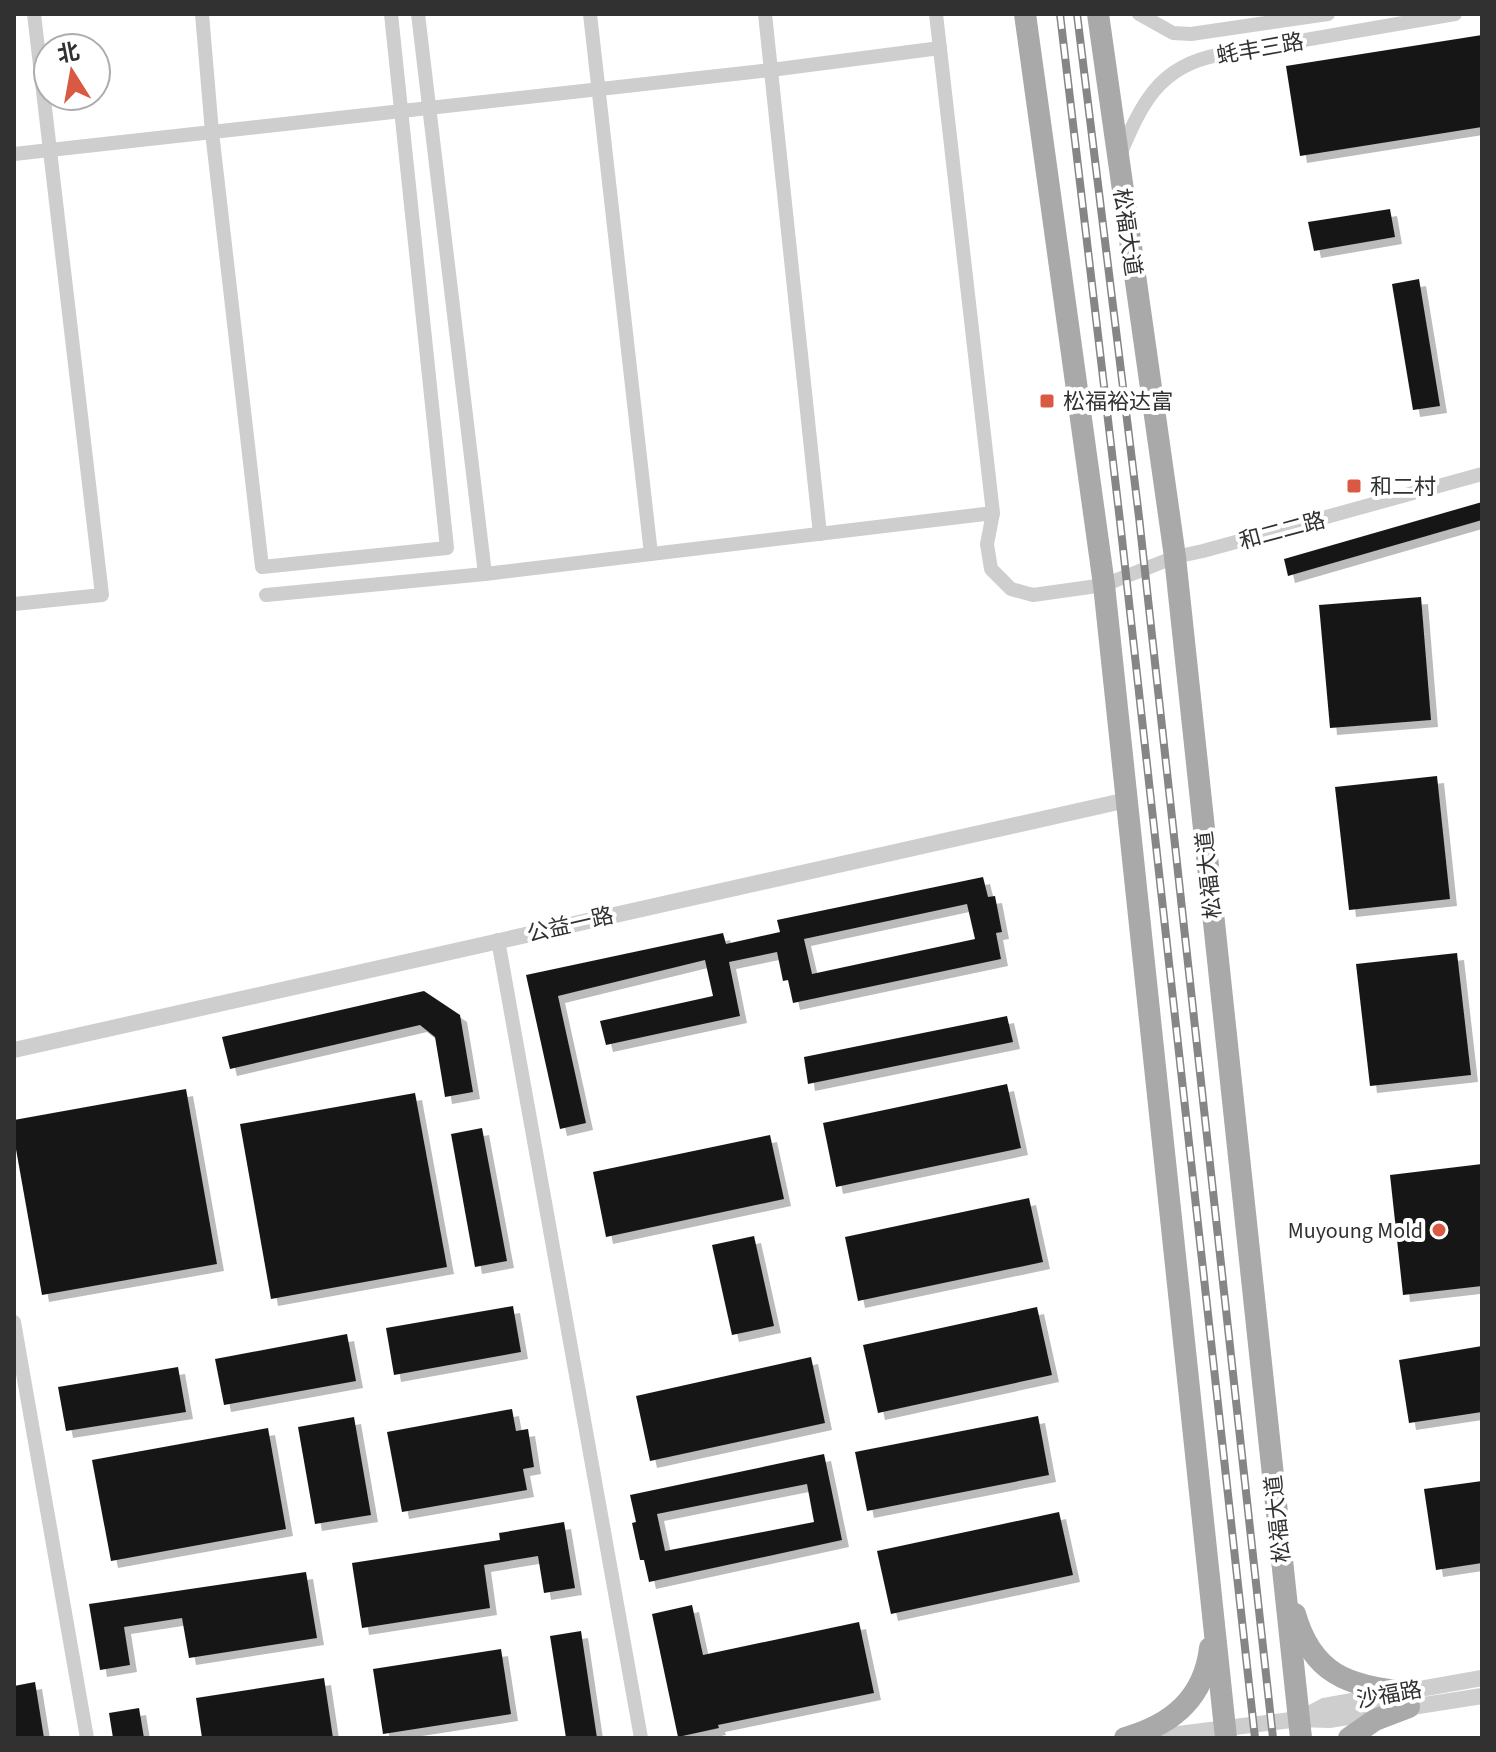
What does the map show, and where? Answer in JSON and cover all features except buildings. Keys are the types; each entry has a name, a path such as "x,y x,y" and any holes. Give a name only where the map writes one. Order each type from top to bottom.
{"main road":[{"path":"1025,14 1104,585 1225,1732"},
{"name":"松福大道","path":"1098,14 1175,557 1300,1728"},
{"path":"1283,1570 1300,1629 1325,1666 1348,1680 1407,1700"},
{"path":"1125,1738 1161,1725 1199,1688 1210,1650 1211,1595"},
{"path":"1349,1738 1407,1700"}],"street":[{"path":"14,604 102,595 34,14"},
{"path":"202,14 212,132 262,567 447,548 391,14"},
{"path":"418,14 485,574"},
{"path":"590,14 651,554"},
{"path":"765,14 820,534"},
{"name":"和二二路","path":"936,14 993,513 987,544 991,569 1011,589 1033,595 1104,585 1175,557 1482,474"},
{"name":"蚝丰三路","path":"1139,14 1173,33 1191,34 1328,14"},
{"name":"蚝丰三路","path":"1118,161 1150,95 1178,67 1218,55 1455,14"},
{"path":"14,154 771,70 940,48"},
{"path":"266,595 485,574 993,513"},
{"name":"公益一路","path":"14,1050 1127,800"},
{"path":"498,940 641,1738"},
{"path":"14,1322 87,1738"},
{"name":"沙福路","path":"1146,1738 1300,1728 1482,1678"},
{"name":"沙福路","path":"1300,1728 1324,1706 1482,1696"}],"railway":[{"path":"1060,14 1120,521 1255,1738"},
{"path":"1077,14 1139,517 1273,1738"}],"place":[{"name":"松福裕达富","path":"1047,401"},
{"name":"和二村","path":"1354,486"},
{"name":"Muyoung Mold","path":"1439,1230"}]}
